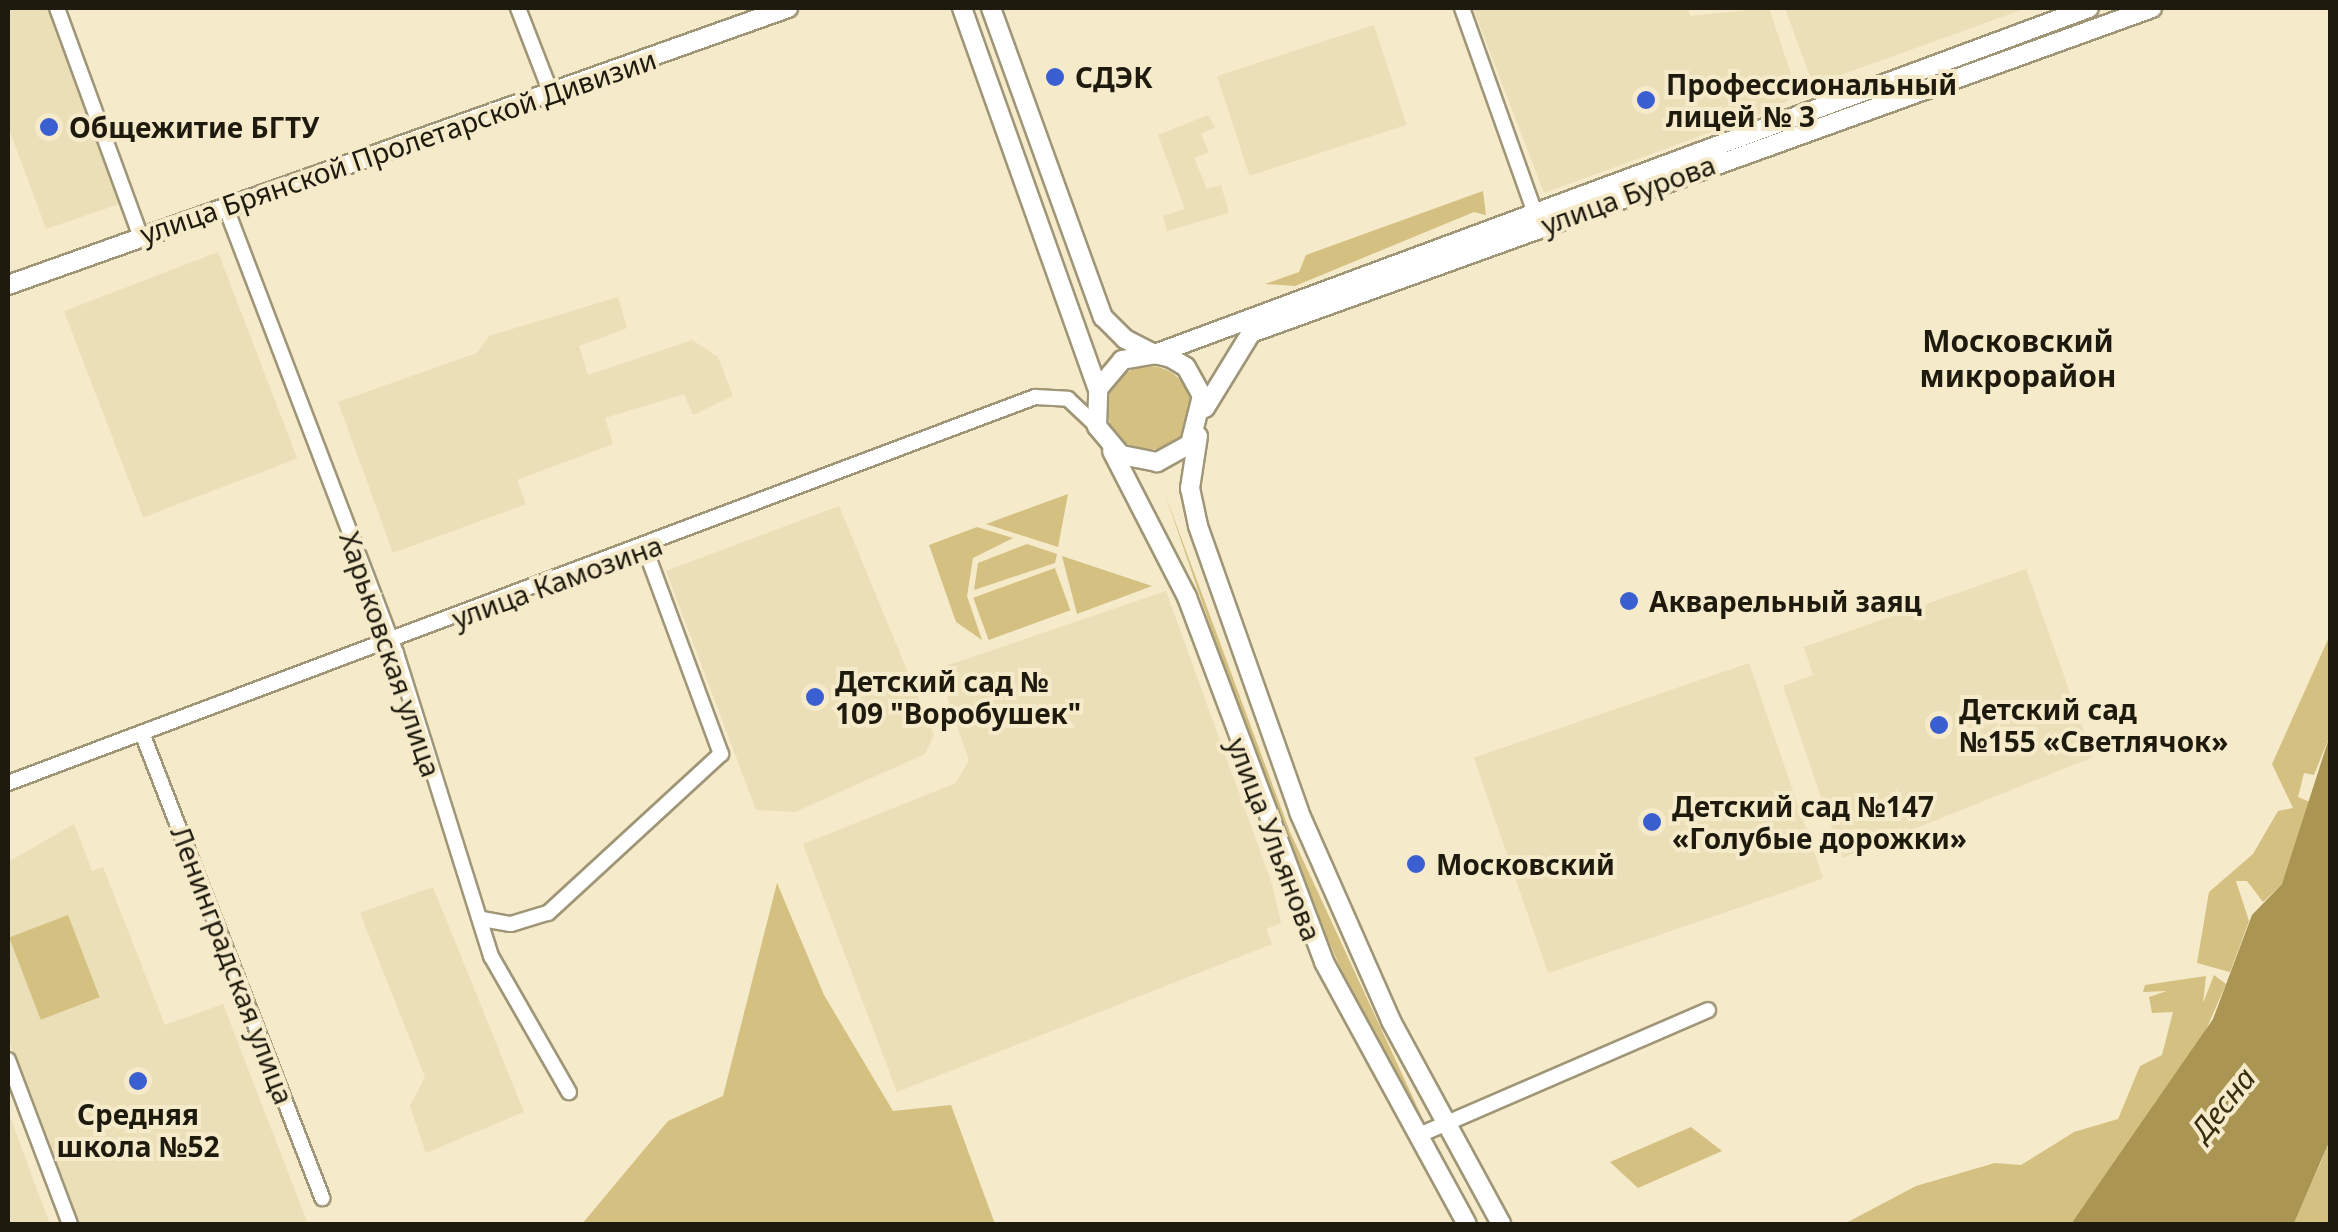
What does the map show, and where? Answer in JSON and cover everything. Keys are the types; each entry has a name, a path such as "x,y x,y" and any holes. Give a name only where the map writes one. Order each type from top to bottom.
{"main road":[{"name":"улица Брянской Пролетарской Дивизии","path":"8,285 788,8"},
{"path":"962,8 1090,355 1102,434 1157,462 1201,422 1186,368 1125,339 1103,317 991,8"},
{"name":"улица Бурова","path":"1201,422 1251,333 1537,218 2090,8"},
{"name":"улица Бурова","path":"1155,354 1233,321 2152,8"},
{"path":"1098,388 1122,360 1155,354"},
{"name":"улица Ульянова","path":"1201,422 1190,488 1198,526 1296,805 1444,1121 1501,1224"},
{"name":"улица Ульянова","path":"1102,434 1187,597 1309,929 1467,1224"}],"street":[{"path":"57,8 141,237"},
{"path":"518,8 551,93"},
{"path":"1462,8 1537,218"},
{"name":"Харьковская улица","path":"226,208 391,641 491,956 569,1092"},
{"name":"улица Камозина","path":"8,783 646,549 1035,397 1068,399 1102,434"},
{"path":"482,919 511,924 548,913 721,754 646,549"},
{"name":"Ленинградская улица","path":"142,733 322,1198"},
{"path":"1417,1136 1444,1121 1708,1010"},
{"path":"8,1060 70,1224"}],"shaded area":[{"path":"8,8 49,8 119,204 46,229 8,126"},
{"name":"Профессиональный лицей № 3","path":"1473,8 1687,8 1691,16 1769,8 1797,92 1780,107 1544,193"},
{"path":"1785,8 2027,8 1813,85"},
{"path":"1374,25 1406,125 1250,176 1217,76"},
{"path":"1208,115 1215,127 1201,134 1209,152 1194,158 1207,189 1221,185 1229,213 1167,231 1163,216 1185,209 1158,135"},
{"path":"1483,191 1486,215 1474,212 1295,286 1265,284 1299,272 1306,255"},
{"path":"218,252 297,458 143,517 64,311"},
{"path":"618,297 627,328 579,346 588,375 692,340 718,357 733,396 693,415 684,394 605,418 613,444 517,480 526,504 393,553 338,402 477,353 489,336"},
{"path":"1141,366 1157,366 1173,373 1184,384 1191,408 1188,424 1179,438 1157,450 1141,450 1125,443 1114,432 1107,416 1107,400 1114,384 1125,373"},
{"path":"1068,494 1058,547 986,524"},
{"path":"1165,494 1290,832 1421,1115 1351,992 1282,835"},
{"name":"Детский сад № 109 \"Воробушек\"","path":"839,506 934,735 925,754 795,812 756,810 666,571"},
{"path":"977,527 1013,538 973,558 967,596 982,640 956,622 929,545"},
{"path":"1027,544 1057,554 1055,563 974,590 978,563"},
{"path":"1062,556 1152,586 1077,614"},
{"path":"1055,568 1070,610 989,640 973,598"},
{"name":"Детский сад №155 «Светлячок»","path":"2026,569 2093,757 1842,858 1783,686 1813,675 1804,647"},
{"path":"1166,591 1272,884 1281,923 1266,929 1272,944 897,1092 803,844 956,783 969,760 937,669"},
{"path":"2330,635 2330,735 2314,775 2304,773 2298,797 2310,802 2308,818 2282,884 2263,902 2247,881 2236,881 2249,921 2230,972 2197,963 2209,892 2253,854 2278,811 2293,808 2272,764"},
{"name":"Детский сад №147 «Голубые дорожки»","path":"1749,663 1823,879 1548,973 1474,758"},
{"name":"Средняя школа №52","path":"74,824 92,871 103,867 165,1025 223,1004 308,1224 78,1224 8,1038 8,862"},
{"path":"777,883 824,995 893,1111 951,1105 995,1224 582,1224 668,1121 723,1096"},
{"path":"433,887 524,1112 426,1153 410,1106 425,1077 360,913"},
{"path":"68,915 100,997 41,1020 9,938"},
{"path":"2214,975 2226,984 2202,1039 2071,1224 1844,1224 1916,1186 1995,1163 2021,1165 2074,1132 2118,1119 2140,1066 2162,1055 2173,1012 2152,1013 2149,997 2167,991 2143,992 2145,985 2206,976 2203,1003"},
{"path":"8,1111 33,1179 50,1224 8,1224"},
{"path":"1691,1127 1722,1151 1638,1188 1610,1162"},
{"path":"2330,1140 2330,1224 2293,1224 2321,1162"}],"water":[{"name":"Десна","path":"2330,735 2330,1140 2294,1223 2071,1224 2213,1019 2252,915 2282,884"}],"place":[{"name":"СДЭК","path":"1055,77"},
{"name":"Профессиональный лицей № 3","path":"1646,100"},
{"name":"Общежитие БГТУ","path":"49,127"},
{"name":"Акварельный заяц","path":"1629,601"},
{"name":"Детский сад № 109 \"Воробушек\"","path":"815,697"},
{"name":"Детский сад №155 «Светлячок»","path":"1939,725"},
{"name":"Детский сад №147 «Голубые дорожки»","path":"1652,822"},
{"name":"Московский","path":"1416,864"},
{"name":"Средняя школа №52","path":"138,1081"}],"district":[{"name":"Московский микрорайон","path":"2018,358"}]}
